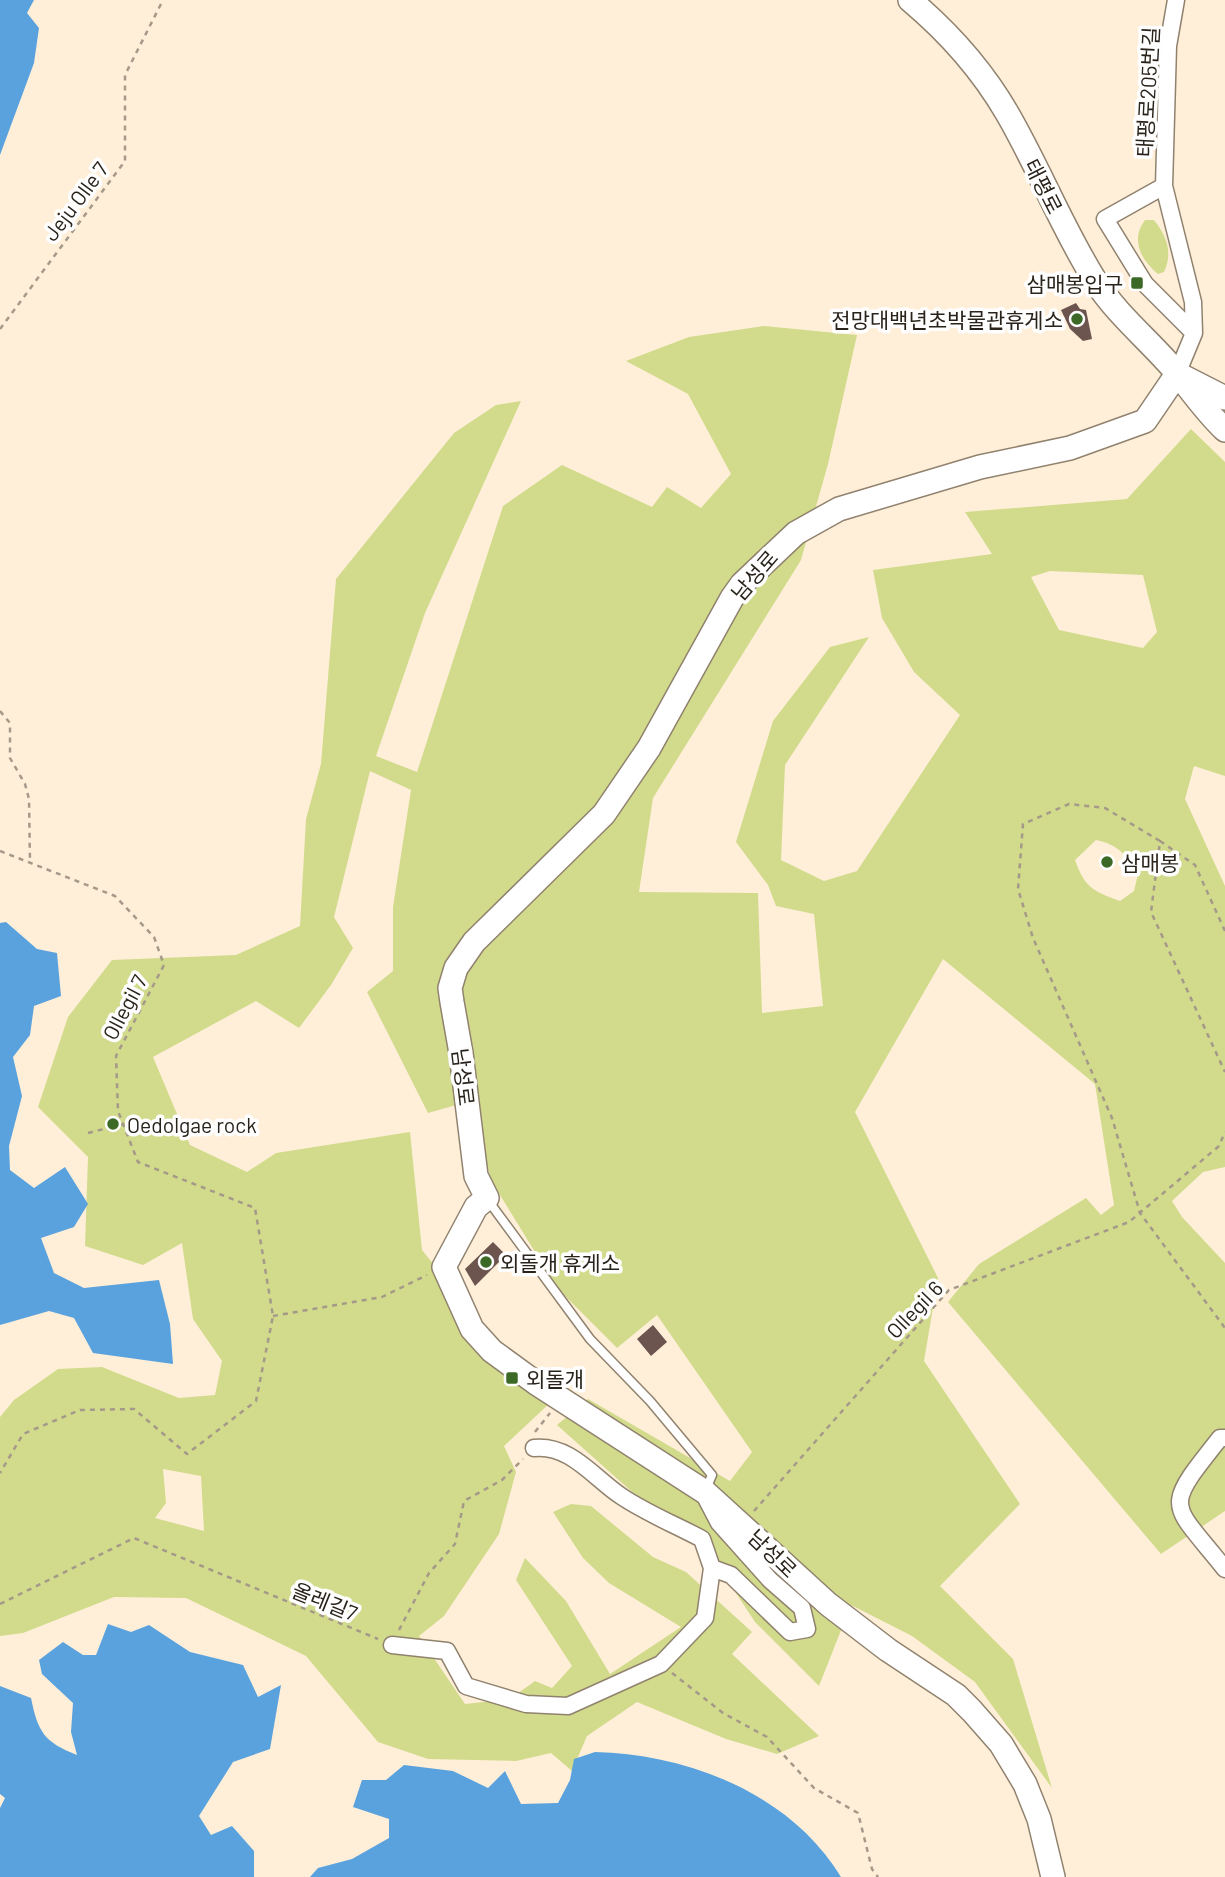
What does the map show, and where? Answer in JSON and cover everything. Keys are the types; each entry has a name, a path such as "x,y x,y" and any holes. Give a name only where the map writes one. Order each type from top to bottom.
{"street":[{"name":"태평로","path":"910,0 965,54 984,78 1007,113 1064,226 1098,284 1177,374 1203,409 1225,430"},
{"name":"태평로205번길","path":"1175,0 1168,46 1164,186 1192,302 1194,333"},
{"path":"1164,186 1105,219 1145,284 1194,333 1177,374"},
{"name":"태평로","path":"1177,374 1225,398"},
{"name":"남성로","path":"487,1198 476,1176 450,988 456,968 474,942 604,814 649,748 742,584 796,533 839,509 980,467 1070,448 1145,421 1177,374"},
{"path":"443,1267 476,1207 487,1198"},
{"name":"남성로","path":"443,1267 472,1329 492,1351 536,1383 708,1483 742,1524 828,1604 888,1650 956,1695 987,1726 1025,1784 1053,1877"},
{"path":"1225,1438 1220,1438 1178,1496 1180,1515 1225,1569"},
{"path":"392,1645 447,1651 466,1686 526,1704 568,1706 661,1664 705,1618 712,1568 702,1539 622,1496 568,1455 542,1447 534,1448"},
{"path":"708,1483 719,1523 770,1580 802,1608 807,1629 790,1632 731,1575 712,1568"}],"lane":[{"path":"487,1198 590,1339 650,1401 708,1483"}],"path":[{"name":"Jeju Olle 7","path":"0,329 125,161 125,75 163,0"},
{"path":"0,710 10,723 10,758 25,784 29,799 30,863"},
{"path":"1225,931 1195,865 1105,808 1069,804 1023,824 1018,889 1033,938 1112,1118 1140,1213 1225,1328"},
{"path":"1160,841 1151,912 1225,1072"},
{"name":"Ollegil 7","path":"0,851 115,896 154,937 164,965 116,1056 118,1111 138,1162 255,1208 273,1317"},
{"path":"88,1133 124,1124"},
{"name":"Ollegil 6","path":"742,1524 949,1290 1129,1222 1219,1146 1225,1132"},
{"path":"0,1473 23,1434 80,1410 134,1409 187,1454 256,1401 273,1317 382,1297 443,1267"},
{"path":"392,1645 429,1573 455,1544 464,1501 502,1480 534,1448 536,1430"},
{"name":"올레길7","path":"0,1604 134,1538 392,1645"},
{"path":"661,1664 723,1713 767,1737 814,1788 859,1814 872,1869 878,1877"}],"green space":[{"path":"1145,220 1154,220 1167,245 1167,265 1164,272 1158,274 1142,256 1138,242 1138,235"},
{"path":"764,326 857,335 828,464 801,560 653,798 639,892 758,893 762,1013 823,1006 814,914 776,906 768,885 736,842 773,721 830,647 869,637 785,765 781,860 824,881 857,871 960,715 914,672 882,618 873,570 992,554 965,512 1127,499 1191,429 1225,462 1225,776 1194,766 1185,799 1225,886 1225,1167 1203,1172 1172,1201 1182,1217 1225,1263 1225,1511 1161,1554 948,1302 979,1264 1086,1198 1101,1215 1114,1205 1095,1084 943,959 855,1112 938,1278 924,1361 1020,1504 940,1586 1013,1659 1052,1788 975,1682 912,1636 851,1605 819,1686 755,1622 705,1546 631,1491 557,1425 588,1399 730,1481 752,1452 657,1315 617,1348 557,1288 492,1182 467,1102 428,1113 367,992 393,971 393,907 411,790 370,771 334,917 353,948 331,985 299,1028 256,1001 153,1057 190,1145 247,1172 276,1153 410,1132 422,1250 451,1286 480,1352 551,1402 504,1446 516,1472 499,1534 444,1616 419,1636 465,1704 510,1699 535,1681 552,1688 572,1666 516,1580 525,1558 566,1601 610,1674 681,1627 609,1583 583,1558 553,1512 571,1504 591,1506 653,1557 686,1572 752,1632 732,1654 819,1736 777,1754 726,1739 637,1702 587,1736 572,1771 551,1753 516,1761 428,1759 378,1742 306,1656 186,1598 114,1597 23,1633 0,1636 0,1417 14,1400 58,1369 102,1367 179,1398 215,1395 222,1361 193,1319 182,1243 143,1265 85,1246 88,1157 38,1107 68,1017 112,960 236,955 300,926 306,819 321,764 336,579 454,433 496,405 521,401 425,613 376,756 417,772 503,506 562,465 652,507 667,487 701,508 731,474 688,394 626,361 689,337","holes":["1050,571 1143,575 1157,632 1143,648 1059,630 1031,577","1096,840 1111,845 1126,856 1138,874 1134,891 1120,901 1097,891 1082,877 1075,860","163,1469 201,1476 204,1531 155,1518 166,1503"]}],"water":[{"path":"0,0 34,0 27,13 39,28 34,63 0,155"},
{"path":"6,922 37,949 57,953 61,996 34,1006 30,1035 13,1057 22,1096 9,1146 10,1170 34,1188 65,1167 88,1204 74,1227 41,1238 54,1273 84,1288 159,1280 170,1324 173,1364 93,1353 74,1318 49,1311 0,1325 0,923"},
{"path":"108,1624 131,1632 149,1625 190,1652 243,1665 258,1697 281,1685 270,1749 233,1762 199,1816 211,1835 232,1826 254,1851 254,1877 0,1877 0,1808 5,1798 0,1794 0,1686 31,1698 36,1719 44,1734 57,1745 77,1755 71,1732 73,1703 42,1674 39,1660 63,1642 83,1655 96,1655"},
{"path":"595,1752 666,1761 734,1784 795,1823 820,1848 841,1877 310,1877 318,1868 352,1859 389,1838 389,1819 353,1807 362,1780 386,1780 404,1765 453,1771 488,1788 505,1771 521,1804 558,1803 570,1780 574,1759"}],"building":[{"name":"전망대백년초박물관휴게소","path":"1076,303 1080,309 1086,310 1092,339 1083,341 1070,329 1061,310"},
{"name":"외돌개 휴게소","path":"493,1242 506,1255 475,1286 465,1269"},
{"path":"653,1325 667,1342 651,1356 637,1339"}],"place":[{"name":"삼매봉입구","path":"1137,283"},
{"name":"전망대백년초박물관휴게소","path":"1077,319"},
{"name":"삼매봉","path":"1107,862"},
{"name":"Oedolgae rock","path":"113,1124"},
{"name":"외돌개 휴게소","path":"486,1262"},
{"name":"외돌개","path":"512,1378"}]}
